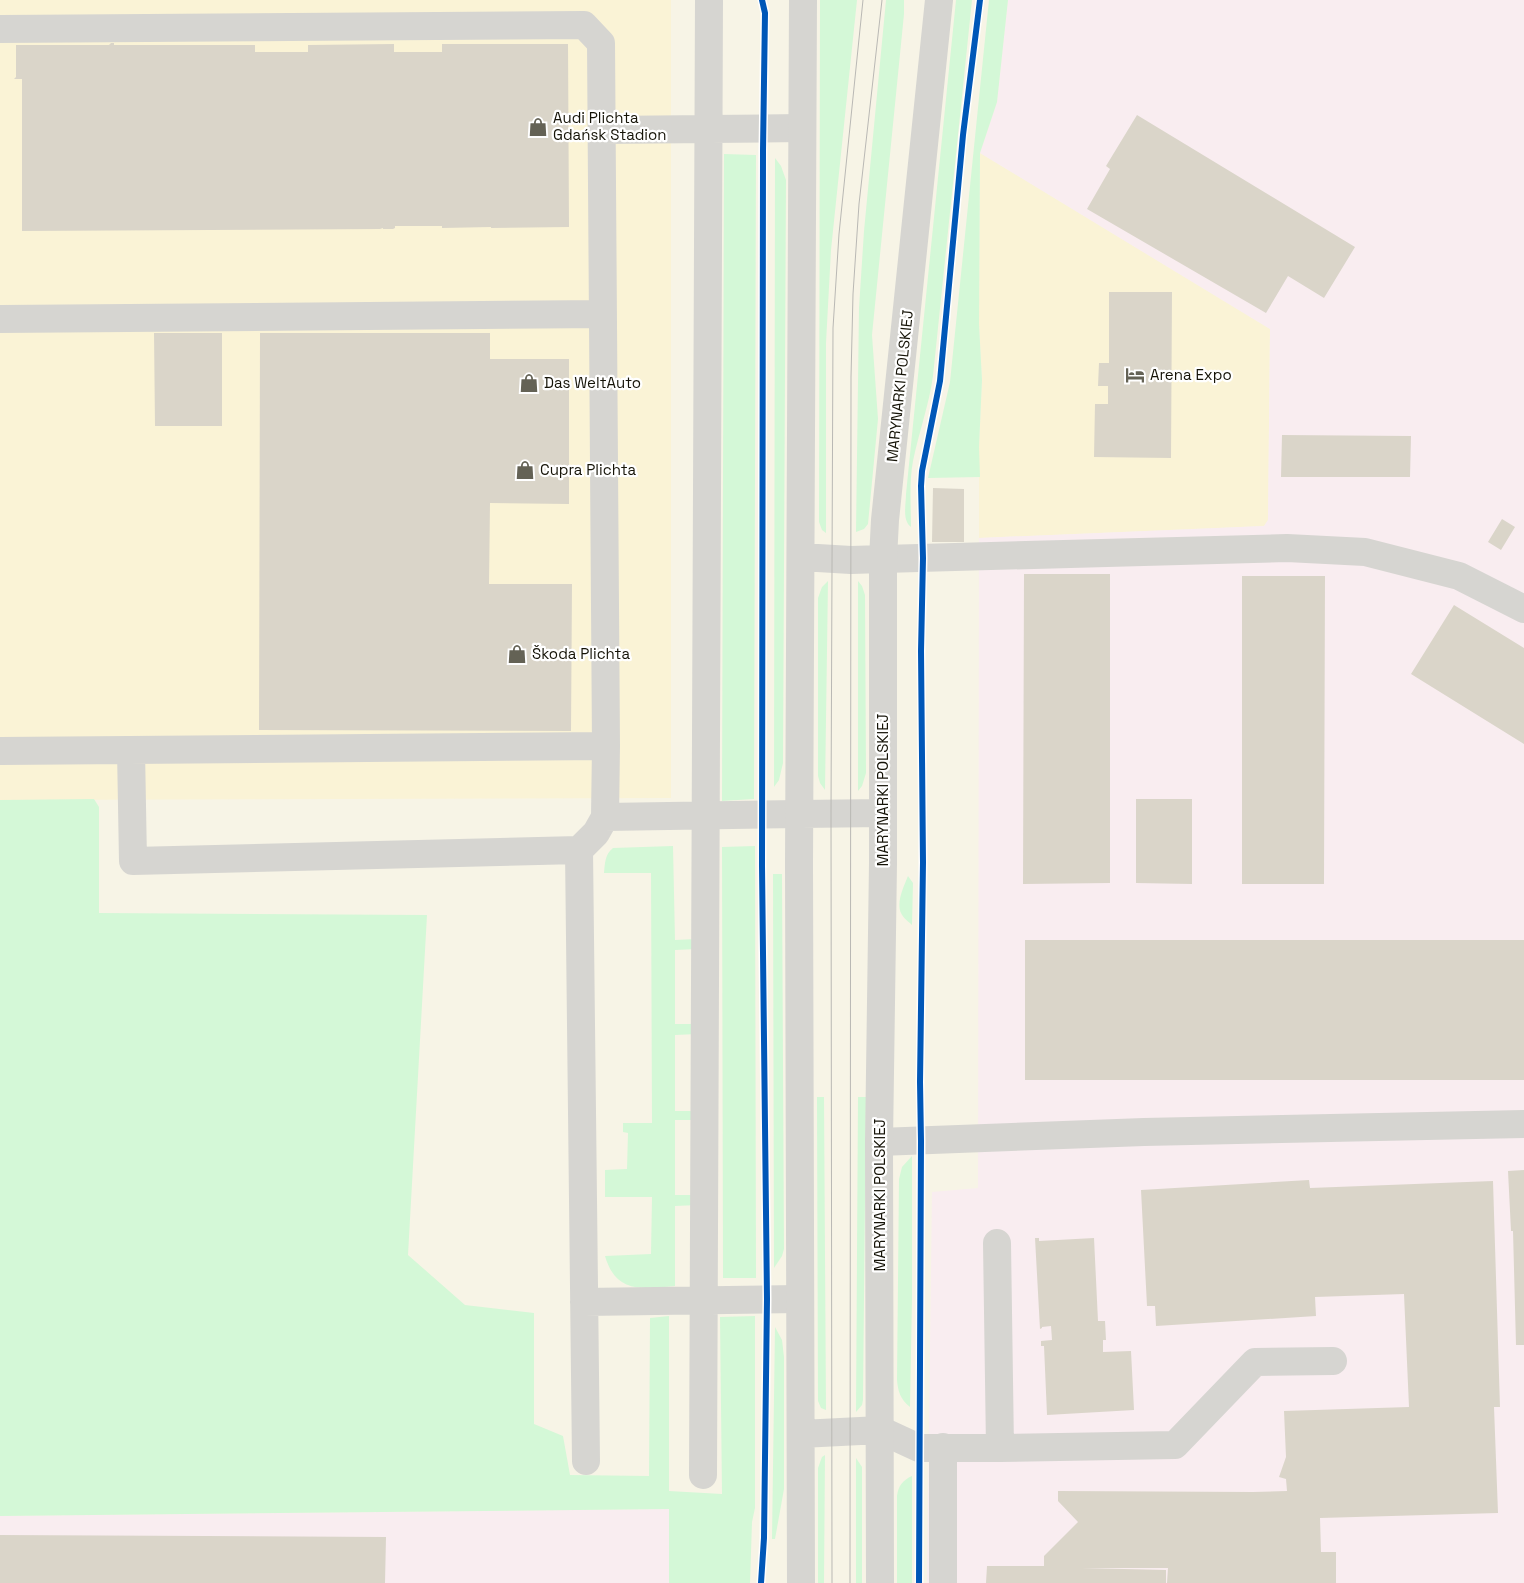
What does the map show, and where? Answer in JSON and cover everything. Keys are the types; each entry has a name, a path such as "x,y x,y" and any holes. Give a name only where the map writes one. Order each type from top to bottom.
{"main road":[{"path":"703,1475 708,0"},
{"path":"801,1583 800,814 803,0"},
{"name":"MARYNARKI POLSKIEJ","path":"880,1583 883,559 885,520 939,0"},
{"path":"0,29 584,24 601,43 606,746 605,816 596,833 579,850 134,861 131,750"},
{"path":"602,130 802,128"},
{"path":"0,319 603,314"},
{"path":"801,557 851,560 1287,548 1365,552 1459,576 1524,609"},
{"path":"0,751 606,746"},
{"path":"605,816 883,813"},
{"path":"579,850 586,1461"},
{"path":"880,1142 1144,1132 1524,1124"},
{"path":"997,1243 1000,1448"},
{"path":"584,1302 800,1299"},
{"path":"801,1434 880,1430 919,1448 1175,1445 1255,1362 1333,1361"},
{"path":"943,1447 943,1583"}],"shaded area":[{"path":"0,0 671,0 671,798 0,800"},
{"path":"1008,0 1524,0 1524,1583 927,1583 932,1192 978,1188 979,538 1264,526 1268,520 1270,329 980,153 997,102"},
{"path":"980,153 1270,329 1268,520 1264,526 979,538 979,447 982,380 979,324"},
{"path":"669,1509 669,1583 0,1583 0,1516"}],"green space":[{"path":"820,0 857,0 831,250 826,343 826,533 822,530 819,522"},
{"path":"886,0 904,0 904,14 872,335 878,419 868,524 864,529 856,532 859,308 864,231"},
{"path":"956,0 972,0 933,376 912,469 911,527 905,516 906,494"},
{"path":"989,0 1008,0 997,102 980,153 979,324 982,380 979,447 980,477 928,478 950,382"},
{"path":"724,154 756,155 754,799 722,801"},
{"path":"775,158 781,166 786,180 783,763 779,780 774,787"},
{"path":"828,581 825,790 818,776 818,598 822,587"},
{"path":"858,581 865,595 866,773 862,786 858,791"},
{"path":"94,799 99,807 99,913 427,915 408,1255 465,1305 534,1313 534,1424 563,1436 570,1475 649,1476 650,1318 669,1316 669,1491 722,1494 720,1317 755,1316 755,1508 752,1522 750,1583 669,1583 669,1509 0,1516 0,800"},
{"path":"673,846 675,940 697,939 697,949 675,950 675,1024 697,1024 697,1034 675,1035 675,1111 697,1111 698,1120 675,1120 675,1195 698,1195 698,1205 675,1206 675,1286 642,1288 624,1283 616,1277 605,1256 651,1254 652,1197 605,1197 605,1170 627,1169 628,1133 623,1132 623,1123 652,1123 651,873 604,873 607,856 613,848"},
{"path":"755,846 756,1278 723,1278 722,847"},
{"path":"773,874 782,874 784,1249 774,1268"},
{"path":"908,876 913,883 912,925 903,917 899,904"},
{"path":"817,1097 824,1097 826,1410 821,1408 818,1401"},
{"path":"858,1097 866,1097 863,1400 862,1405 856,1412"},
{"path":"912,1156 910,1407 900,1395 897,1380 899,1179 902,1167"},
{"path":"775,1327 782,1340 784,1357 784,1489 775,1539 772,1539"},
{"path":"825,1455 824,1583 818,1583 818,1468 822,1457"},
{"path":"856,1458 862,1467 862,1583 856,1583"},
{"path":"912,1476 912,1583 897,1583 897,1496 898,1489 906,1479"}],"building":[{"path":"114,43 114,45 255,45 255,52 308,52 308,45 394,44 394,52 442,52 442,44 568,44 569,227 442,228 442,226 395,226 393,229 22,231 22,79 14,79 16,77 16,45 109,45"},
{"path":"1137,115 1355,247 1324,298 1288,276 1266,313 1087,209 1110,169 1106,166"},
{"name":"Arena Expo","path":"1109,292 1172,292 1171,458 1094,457 1095,404 1108,404 1108,386 1098,386 1099,363 1109,363"},
{"path":"154,333 222,333 222,426 155,426"},
{"path":"260,333 490,333 490,359 569,359 569,504 490,503 489,584 572,584 571,731 259,730"},
{"path":"1282,435 1411,436 1410,477 1281,477"},
{"path":"933,488 964,489 964,542 932,542"},
{"path":"1502,519 1515,527 1501,550 1488,542"},
{"path":"1024,574 1110,574 1110,883 1023,884"},
{"path":"1242,576 1325,576 1324,884 1242,884"},
{"path":"1454,605 1524,648 1524,744 1411,674"},
{"path":"1136,799 1192,799 1192,884 1136,883"},
{"path":"1025,940 1524,940 1524,1080 1025,1080"},
{"path":"1524,1170 1524,1345 1516,1345 1513,1231 1511,1231 1508,1171"},
{"path":"1309,1180 1310,1188 1493,1181 1500,1407 1494,1407 1498,1513 1320,1518 1321,1552 1336,1552 1336,1583 1167,1583 1168,1568 1082,1568 1166,1570 1166,1583 986,1583 987,1566 1044,1566 1044,1556 1078,1522 1058,1501 1058,1491 1287,1491 1286,1479 1279,1477 1286,1457 1284,1411 1409,1407 1404,1294 1315,1297 1316,1316 1156,1326 1155,1306 1147,1306 1141,1190"},
{"path":"1035,1238 1039,1238 1039,1241 1094,1238 1098,1321 1105,1321 1106,1340 1103,1340 1103,1352 1131,1351 1134,1410 1047,1415 1044,1346 1041,1346 1041,1341 1052,1340 1051,1326 1040,1329"},
{"path":"0,1535 386,1537 385,1583 0,1583"}],"tram line":[{"path":"832,1583 831,814 833,328 839,234 863,0"},
{"path":"850,1583 851,377 853,294 859,204 882,0"}],"cycle path":[{"path":"761,1583 764,1538 767,1299 762,866 763,150 765,13 762,0"},
{"path":"919,1583 920,1082 923,862 921,651 923,558 921,486 922,471 940,381 963,135 980,0"}],"place":[{"name":"Audi Plichta Gdańsk Stadion","path":"538,127"},
{"name":"Arena Expo","path":"1135,375"},
{"name":"Das WeltAuto","path":"529,383"},
{"name":"Cupra Plichta","path":"525,470"},
{"name":"Škoda Plichta","path":"517,654"}]}
